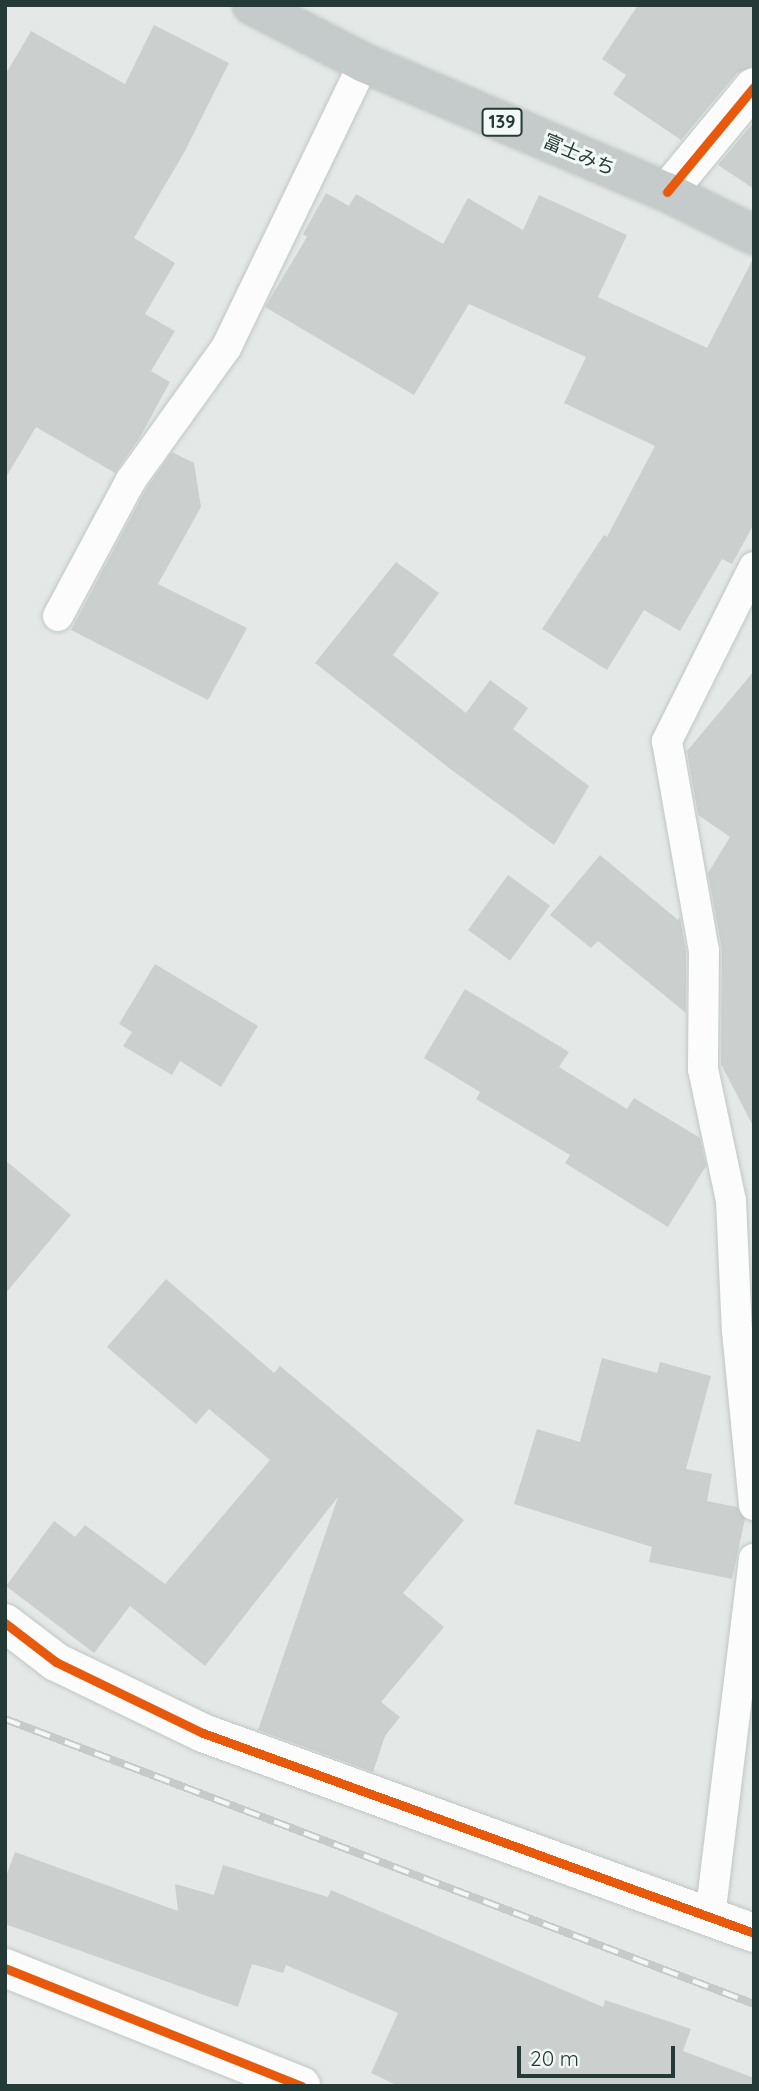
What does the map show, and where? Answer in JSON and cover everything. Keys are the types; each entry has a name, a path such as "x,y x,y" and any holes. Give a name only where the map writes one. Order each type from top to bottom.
{"highway":[{"name":"富士みち","path":"252,5 364,64 667,192 754,235"}],"street":[{"path":"667,192 754,88"},
{"path":"5,1623 55,1662 203,1733 754,1933"},
{"path":"5,1968 301,2086"}],"lane":[{"path":"58,616 131,480 226,348 364,64"},
{"path":"754,567 667,741 704,950 703,1069 731,1201 737,1331 754,1505"},
{"path":"710,1917 754,1559"}],"building":[{"path":"638,5 754,5 754,66 737,73 681,140 613,94 626,75 602,59"},
{"path":"154,25 229,63 185,151 134,238 175,263 145,314 175,331 151,371 170,382 140,437 115,473 36,427 5,479 5,75 31,31 125,84"},
{"path":"754,122 754,189 718,165"},
{"path":"326,193 349,206 356,194 443,244 468,198 523,230 539,195 627,235 598,297 707,348 754,257 754,524 732,564 722,559 680,631 644,610 607,670 542,629 604,535 607,537 655,446 564,403 586,357 469,304 414,395 265,307 307,237 303,234"},
{"path":"172,452 194,463 201,507 158,584 247,628 208,700 71,630 146,489"},
{"path":"396,562 439,593 393,655 466,713 490,680 528,708 513,729 589,786 554,845 449,768 315,663"},
{"path":"754,671 754,1128 721,1064 722,950 708,873 730,837 698,815 687,751"},
{"path":"600,855 678,920 680,917 686,951 686,1013 598,941 591,948 550,915"},
{"path":"508,875 550,906 510,961 468,930"},
{"path":"155,964 258,1026 221,1087 180,1061 172,1075 123,1046 132,1032 119,1024"},
{"path":"465,989 569,1052 559,1067 627,1109 634,1098 700,1138 706,1166 668,1227 565,1163 570,1155 476,1099 480,1092 424,1058"},
{"path":"5,1160 71,1215 5,1294"},
{"path":"166,1279 274,1373 280,1366 464,1520 403,1593 444,1627 381,1702 400,1717 385,1736 373,1772 258,1730 338,1497 205,1666 130,1606 94,1653 6,1586 54,1521 75,1537 85,1525 165,1584 270,1460 209,1409 196,1424 107,1347"},
{"path":"602,1358 657,1373 660,1362 711,1376 686,1469 712,1474 707,1501 737,1507 745,1519 732,1579 649,1562 652,1547 514,1504 537,1429 580,1442"},
{"path":"15,1852 178,1911 175,1884 214,1895 223,1865 328,1897 331,1890 603,2007 605,2000 691,2029 683,2051 754,2078 754,2086 398,2086 371,2073 398,2013 286,1965 283,1973 252,1964 238,2007 5,1924 5,1879"}],"railway":[{"path":"5,1719 754,2004"}],"cycle path":[{"path":"667,192 754,87"},
{"path":"5,1623 56,1662 203,1733 754,1933"},
{"path":"5,1968 301,2086"}]}
